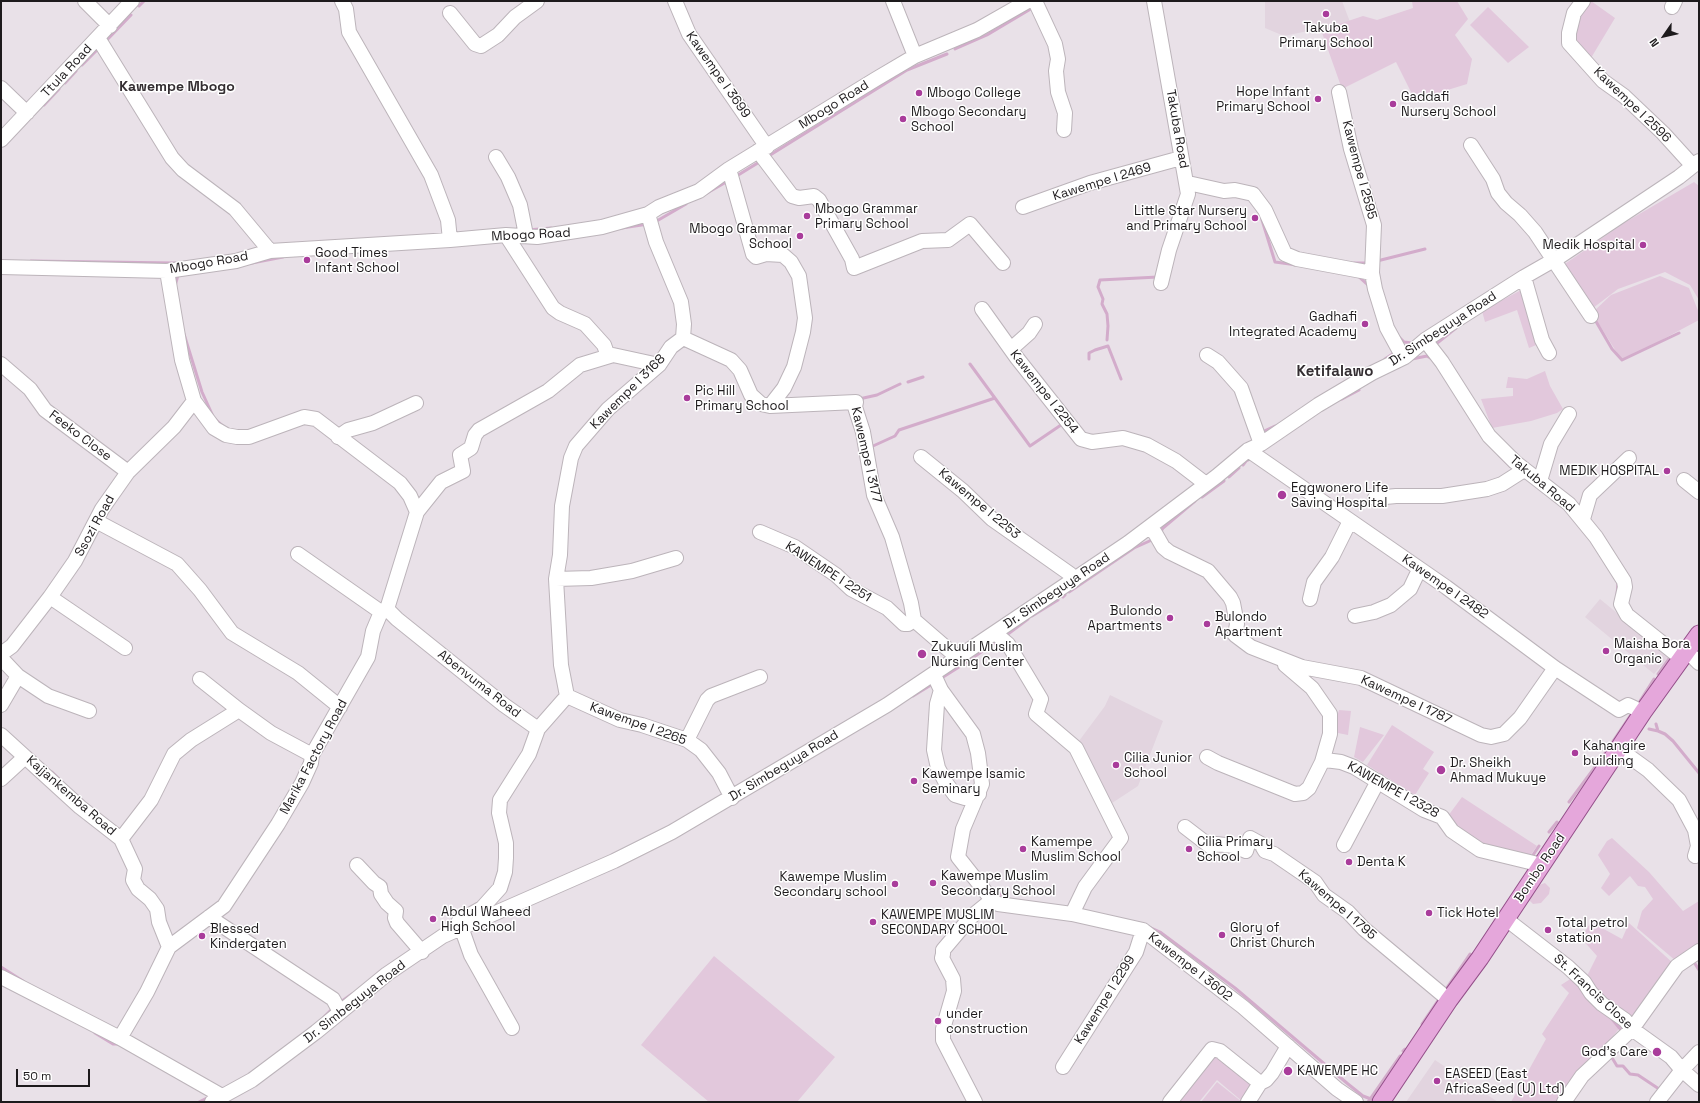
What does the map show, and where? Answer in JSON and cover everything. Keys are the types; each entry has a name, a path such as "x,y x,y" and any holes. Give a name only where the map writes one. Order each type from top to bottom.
{"main road":[{"name":"Bombo Road","path":"1381,1102 1449,1000 1506,919 1619,749 1630,709 1684,654 1699,634"}],"street":[{"path":"85,1 110,26"},
{"name":"Ttula Road","path":"1,140 132,1"},
{"path":"342,1 346,9 349,32 380,89 418,149 431,175 448,220 450,240"},
{"path":"450,13 475,44 481,46 498,35 515,17 536,1"},
{"name":"Kawempe I 3699","path":"675,1 689,34 792,196 798,198 814,196 819,200 852,259 854,268 922,241 948,240 970,224 1003,263"},
{"path":"893,1 915,56"},
{"name":"Mbogo Road","path":"1,267 167,271 236,261 270,251 450,240 525,232 537,237 580,231 648,214 705,188 728,169 915,56 977,30 1028,1"},
{"path":"1035,1 1056,44 1058,59 1056,71 1058,92 1065,114 1064,130"},
{"name":"Takuba Road","path":"1154,1 1181,158 1188,183 1218,190 1235,190 1253,194 1266,210 1285,254 1297,259 1372,274"},
{"name":"Kawempe I 2596","path":"1583,1 1574,13 1569,33 1569,43 1603,80 1624,96 1696,164"},
{"path":"98,38 172,158 183,170 235,209 270,251"},
{"path":"1,88 27,113"},
{"name":"Kawempe I 2595","path":"1339,92 1350,148 1374,225 1372,274"},
{"path":"1471,145 1493,179 1498,193 1506,203 1520,215 1554,260 1591,316"},
{"path":"496,157 508,177 517,198 525,232"},
{"name":"Kawempe I 2469","path":"1023,207 1090,183 1181,158"},
{"name":"Dr. Simbeguya Road","path":"217,1099 252,1080 387,974 422,952 443,936 459,921 614,861 672,832 732,798 887,705 1150,528 1248,450 1261,444 1318,405 1372,373 1404,357 1425,340 1524,277 1554,260 1679,177 1696,164"},
{"path":"648,214 656,242 681,302 684,324 683,338 731,360 742,374 751,395 758,402 770,406 784,388 794,367 803,332 805,318 799,276 791,262 784,255 766,254 756,257 753,254 728,169"},
{"path":"1161,283 1169,250 1188,194 1188,183"},
{"path":"506,235 554,308 560,313 585,324 604,345 608,356"},
{"path":"167,271 182,360 194,401 214,428 226,435 249,437 309,417 316,419 400,483 410,496 417,512 441,482 463,471 460,456 471,448 478,430 548,391 580,365 608,356 617,355 658,365"},
{"path":"1372,274 1387,328 1398,350 1404,357"},
{"path":"1524,277 1542,340 1549,354"},
{"name":"Kawempe I 2254","path":"982,309 1081,439 1092,442 1124,438 1147,445 1176,461 1206,484"},
{"path":"1011,349 1029,333 1035,324"},
{"name":"Kawempe I 3168","path":"567,696 561,664 556,579 560,555 562,506 571,458 576,446 608,409 658,365 671,348 683,338"},
{"name":"Takuba Road","path":"1425,340 1442,362 1489,436 1524,470 1569,504 1583,519 1611,558 1624,581 1625,587 1621,604 1623,610 1652,636 1684,654"},
{"path":"1207,355 1218,362 1241,388 1261,444"},
{"name":"Feeko Close","path":"1,364 30,389 45,410 128,472"},
{"name":"Ssozi Road","path":"1,654 12,646 50,597 75,561 102,509 128,472 184,416 194,401"},
{"name":"Kawempe I 3177","path":"770,406 856,402 855,407 863,432 874,495 892,537 911,603 914,620"},
{"path":"338,437 348,430 373,423 416,404"},
{"path":"1540,481 1551,444 1569,414"},
{"name":"Kawempe I 2482","path":"1248,450 1419,570 1463,599 1555,668 1630,709"},
{"name":"Kawempe I 2253","path":"921,457 963,491 992,519 1065,570 1074,580"},
{"path":"1583,519 1590,495 1629,458"},
{"path":"1375,498 1396,496 1442,496 1487,489 1502,484 1524,470"},
{"path":"1684,480 1699,492"},
{"name":"Marika Factory Road","path":"120,1038 147,992 169,947 224,906 278,824 302,784 311,763 312,755 368,657 373,631 384,610 417,512"},
{"path":"96,521 177,564 200,590 232,633 298,673 340,707"},
{"path":"1310,599 1314,582 1332,557 1350,521"},
{"name":"Kawempe I 1787","path":"1150,528 1155,533 1163,547 1169,552 1208,571 1230,597 1237,624 1235,635 1251,646 1279,659 1302,667 1361,678 1472,731 1491,737 1504,734 1520,718 1555,668"},
{"name":"KAWEMPE I 2251","path":"760,532 795,548 836,575 851,589 887,608 904,624 908,624 914,620"},
{"name":"Abenvuma Road","path":"298,554 397,619 504,705 538,729"},
{"path":"556,579 591,578 632,571 676,558"},
{"path":"1355,616 1374,612 1392,604 1410,589 1419,570"},
{"path":"50,597 125,648"},
{"path":"914,620 918,625 936,637 958,658"},
{"path":"995,633 1008,644 1041,699 1036,714 1076,748 1121,838 1085,887 1072,914"},
{"path":"1684,654 1699,663"},
{"path":"1,658 18,676 48,696 89,711"},
{"path":"1208,757 1218,764 1295,794 1303,793 1309,788 1322,762 1330,734 1330,714 1312,688 1279,659"},
{"path":"934,674 941,690 973,734 982,774 982,784 979,794 963,829 958,857 992,900 971,917 943,950 942,958 953,979 954,991 943,1029 943,1040 975,1102"},
{"path":"1,705 18,676"},
{"path":"687,740 707,700 711,696 760,677"},
{"path":"200,678 271,733 312,755"},
{"path":"941,690 937,704 934,750 938,768 946,783 956,795 965,798 979,794"},
{"path":"512,1028 472,955 459,921 482,908 500,888 505,872 506,843 499,814 500,800 529,754 538,729 567,696"},
{"name":"Kawempe I 2265","path":"567,696 620,720 642,725 687,740 701,750 719,773 732,798"},
{"path":"121,839 151,800 174,754 190,740 240,710"},
{"name":"Kajjankemba Road","path":"1,736 80,807 121,839 136,869 133,880 138,889 157,909 159,922 169,947"},
{"path":"1619,749 1648,770 1679,800 1696,830 1698,846 1695,856"},
{"path":"1,779 26,757"},
{"name":"KAWEMPE I 2328","path":"1322,762 1325,760 1341,762 1354,767 1424,810 1442,816 1452,831 1480,850 1542,865"},
{"path":"1344,845 1378,781"},
{"name":"Kawempe I 1795","path":"1185,827 1211,847 1216,844 1234,846 1246,851 1250,838 1261,844 1265,851 1274,854 1315,882 1324,895 1348,912 1364,929 1449,1000"},
{"path":"357,865 374,883 380,887 381,894 387,903 396,911 395,918 397,923 422,952"},
{"name":"Kawempe I 3602","path":"992,900 998,904 1072,914 1143,930 1243,1007 1337,1089 1356,1102"},
{"path":"209,917 333,999 340,1012"},
{"name":"St. Francis Close","path":"1506,919 1568,967 1584,982 1595,997 1614,1014 1625,1020 1632,1029 1671,1056 1680,1068 1699,1085"},
{"name":"Kawempe I 2299","path":"1064,1067 1136,952 1143,930"},
{"path":"1564,1102 1582,1076 1632,1029 1677,966 1699,951"},
{"path":"1,977 120,1038 217,1099"},
{"path":"1248,1102 1260,1083 1266,1080 1272,1073 1288,1046"},
{"path":"1170,1102 1212,1049 1220,1051 1260,1083"},
{"path":"1657,1102 1680,1068 1699,1052"}],"shaded area":[{"path":"1265,1 1342,1 1350,22 1284,36 1265,28"},
{"path":"1412,1 1457,1 1468,19 1455,35 1472,59 1467,84 1415,100 1396,62 1342,89 1321,30 1363,16 1377,20 1413,8"},
{"path":"1588,1 1591,1 1615,18 1591,58 1571,43 1575,16"},
{"path":"1488,7 1529,47 1508,63 1470,25"},
{"path":"1694,182 1699,186 1699,300 1690,285 1665,272 1618,289 1593,308 1562,266 1624,223"},
{"path":"1660,276 1689,288 1699,313 1699,320 1622,361 1592,313 1611,295"},
{"path":"1523,289 1541,343 1529,348 1517,310 1485,322 1482,311"},
{"path":"1545,371 1550,386 1563,409 1557,413 1531,421 1492,428 1481,399 1513,396 1513,388 1506,388 1508,377 1527,379"},
{"path":"1600,599 1669,656 1654,674 1585,617"},
{"name":"Cilia Junior School","path":"1110,695 1163,721 1138,786 1109,805 1076,745 1105,706"},
{"path":"1339,710 1351,711 1348,735 1333,732"},
{"path":"1392,725 1434,752 1423,769 1429,773 1415,795 1367,765"},
{"path":"1360,727 1384,735 1363,762 1354,757"},
{"path":"1462,797 1537,846 1530,856 1489,850 1461,830 1448,816"},
{"path":"1612,838 1649,872 1683,911 1699,901 1699,945 1676,961 1637,928 1642,911 1653,899 1645,887 1638,886 1630,876 1609,896 1601,888 1610,874 1598,855 1607,841"},
{"path":"1545,883 1550,888 1549,894 1541,903 1533,904 1529,900 1539,885"},
{"path":"1591,922 1622,939 1629,923 1674,964 1632,1024 1585,980 1597,956 1581,938"},
{"path":"714,956 835,1057 797,1102 709,1102 641,1045"},
{"path":"1575,976 1621,1026 1562,1102 1511,1102 1546,1039 1542,1034 1569,993 1561,985"},
{"path":"1212,1052 1255,1087 1243,1102 1217,1080 1199,1102 1172,1102"},
{"path":"1435,1060 1498,1102 1406,1102"},
{"path":"1217,1082 1242,1102 1201,1102"}],"waterway":[{"path":"139,6 144,1"},
{"path":"955,49 987,35 1034,7"},
{"path":"105,42 131,15"},
{"path":"82,65 96,51"},
{"path":"767,157 907,70 947,54"},
{"path":"65,83 76,71"},
{"path":"44,105 59,89"},
{"path":"735,177 761,161"},
{"path":"707,193 728,181"},
{"path":"655,222 686,204"},
{"path":"1262,220 1275,262 1297,265"},
{"path":"622,228 648,224"},
{"path":"528,230 551,228"},
{"path":"1377,261 1425,249"},
{"path":"252,263 283,257"},
{"path":"31,261 175,263"},
{"path":"1354,263 1368,263"},
{"path":"175,286 178,275"},
{"path":"1358,276 1369,286"},
{"path":"1107,340 1107,314 1102,304 1103,299 1098,287 1100,280 1158,277"},
{"path":"1594,318 1612,349 1622,360 1679,333"},
{"path":"1437,346 1436,344 1456,328"},
{"path":"184,334 202,392 212,414"},
{"path":"1399,337 1404,342 1412,343"},
{"path":"1089,359 1089,353 1108,346 1121,379"},
{"path":"1385,359 1394,352"},
{"path":"1412,359 1427,356 1432,359"},
{"path":"970,364 1030,446 1061,425"},
{"path":"908,382 923,377"},
{"path":"859,399 877,395 900,384"},
{"path":"1342,399 1359,390"},
{"path":"873,446 895,436 899,430 995,398"},
{"path":"215,419 224,427"},
{"path":"1260,433 1275,426"},
{"path":"1499,455 1510,466"},
{"path":"1243,465 1246,461 1252,458"},
{"path":"1229,477 1239,468"},
{"path":"1202,497 1224,481"},
{"path":"1160,533 1163,528 1195,501"},
{"path":"1069,592 1134,548 1154,539"},
{"path":"1617,595 1618,582"},
{"path":"1032,616 1058,600"},
{"path":"1004,637 1028,619"},
{"path":"965,663 999,640"},
{"path":"1658,674 1670,657"},
{"path":"940,679 959,667"},
{"path":"1640,701 1654,679"},
{"path":"913,696 931,685"},
{"path":"1569,802 1601,759 1632,713 1630,712"},
{"path":"1656,724 1658,731 1665,734 1673,741 1699,773"},
{"path":"1649,729 1658,731"},
{"path":"52,772 62,782"},
{"path":"1549,832 1557,822"},
{"path":"1533,855 1539,846"},
{"path":"995,891 1009,899"},
{"path":"1149,927 1160,932 1235,988 1348,1084 1363,1096 1371,1099"},
{"path":"1446,989 1470,954"},
{"path":"1692,959 1699,970"},
{"path":"1,967 23,981"},
{"path":"342,1001 352,994"},
{"path":"1422,1024 1439,999"},
{"path":"324,1017 332,1009"},
{"path":"1612,1019 1621,1030 1620,1034"},
{"path":"95,1033 113,1044 119,1044"},
{"path":"1368,1102 1400,1056"},
{"path":"1611,1056 1617,1066 1623,1066 1630,1074 1638,1075 1659,1089"},
{"path":"199,1102 209,1097"}],"place":[{"name":"Takuba Primary School","path":"1326,14"},
{"name":"Mbogo College","path":"919,93"},
{"name":"Hope Infant Primary School","path":"1318,99"},
{"name":"Gaddafi Nursery School","path":"1393,104"},
{"name":"Mbogo Secondary School","path":"903,119"},
{"name":"Mbogo Grammar Primary School","path":"807,216"},
{"name":"Little Star Nursery and Primary School","path":"1255,218"},
{"name":"Mbogo Grammar School","path":"800,236"},
{"name":"Medik Hospital","path":"1643,245"},
{"name":"Good Times Infant School","path":"307,260"},
{"name":"Gadhafi Integrated Academy","path":"1365,324"},
{"name":"Pic Hill Primary School","path":"687,398"},
{"name":"MEDIK HOSPITAL","path":"1667,471"},
{"name":"Eggwonero Life Saving Hospital","path":"1282,495"},
{"name":"Bulondo Apartments","path":"1170,618"},
{"name":"Bulondo Apartment","path":"1207,624"},
{"name":"Maisha Bora Organic","path":"1606,651"},
{"name":"Zukuuli Muslim Nursing Center","path":"922,654"},
{"name":"Kahangire building","path":"1575,753"},
{"name":"Cilia Junior School","path":"1116,765"},
{"name":"Dr. Sheikh Ahmad Mukuye","path":"1441,770"},
{"name":"Kawempe Isamic Seminary","path":"914,781"},
{"name":"Kamempe Muslim School","path":"1023,849"},
{"name":"Cilia Primary School","path":"1189,849"},
{"name":"Denta K","path":"1349,862"},
{"name":"Kawempe Muslim Secondary School","path":"933,883"},
{"name":"Kawempe Muslim Secondary school","path":"895,884"},
{"name":"Tick Hotel","path":"1429,913"},
{"name":"Abdul Waheed High School","path":"433,919"},
{"name":"KAWEMPE MUSLIM SECONDARY SCHOOL","path":"873,922"},
{"name":"Total petrol station","path":"1548,930"},
{"name":"Glory of Christ Church","path":"1222,935"},
{"name":"Blessed Kindergaten","path":"202,936"},
{"name":"under construction","path":"938,1021"},
{"name":"God's Care","path":"1657,1052"},
{"name":"KAWEMPE HC","path":"1288,1071"},
{"name":"EASEED (East AfricaSeed (U) Ltd)","path":"1437,1081"}],"district":[{"name":"Kawempe Mbogo","path":"177,87"},
{"name":"Ketifalawo","path":"1335,372"}]}
